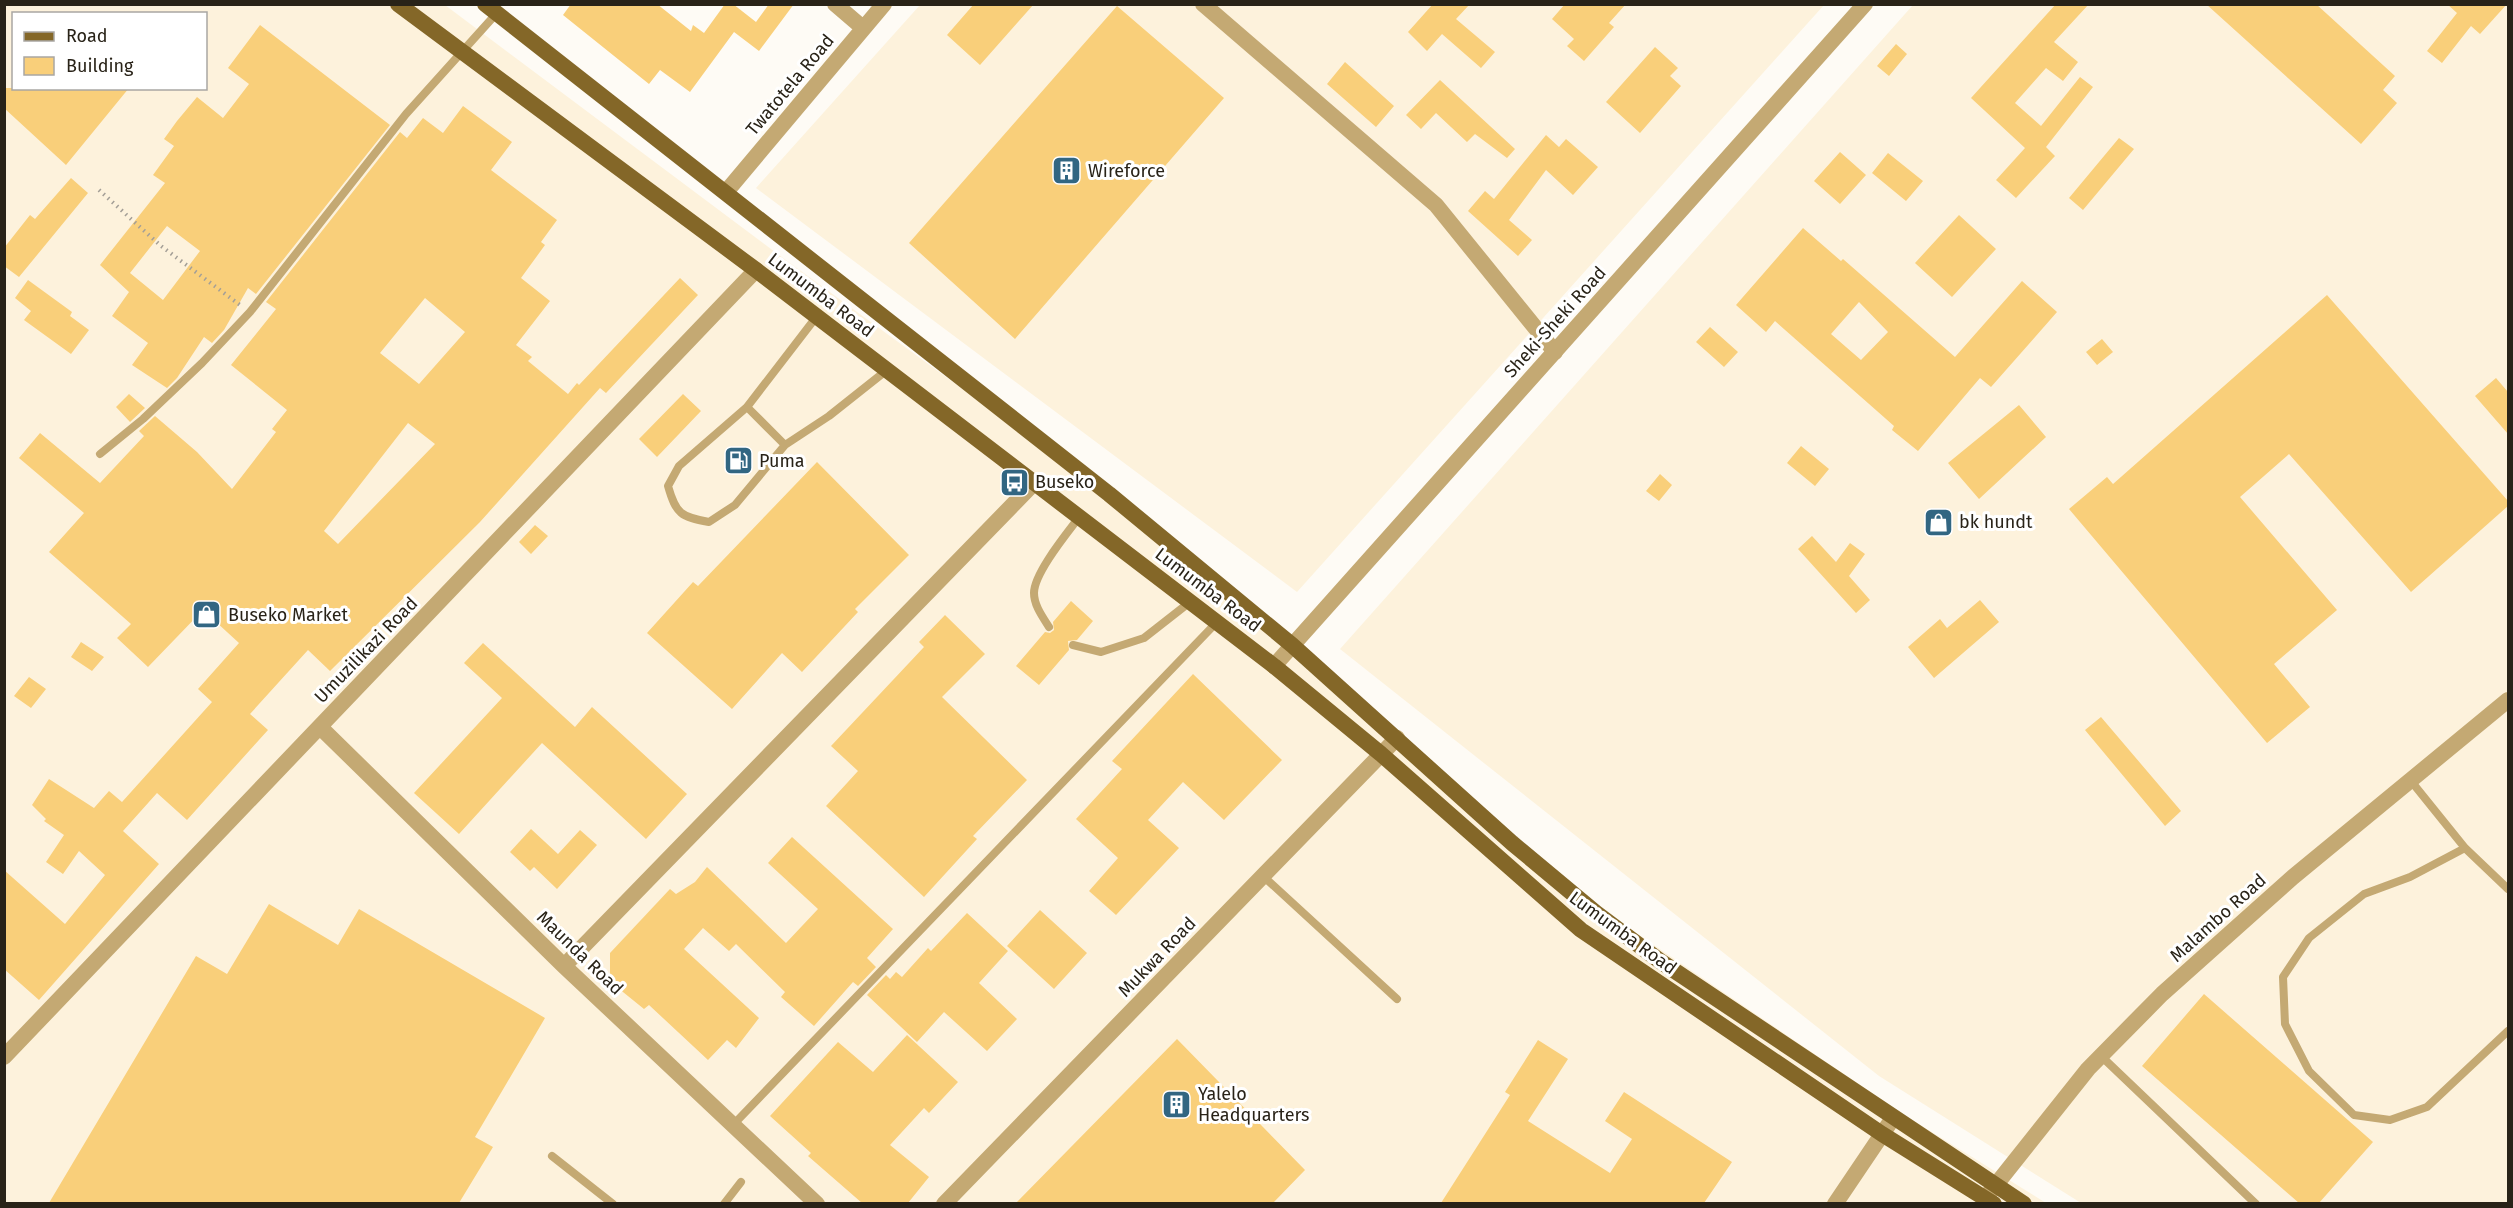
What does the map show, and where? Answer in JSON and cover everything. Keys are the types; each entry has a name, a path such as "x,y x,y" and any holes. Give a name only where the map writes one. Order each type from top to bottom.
{"main road":[{"name":"Lumumba Road","path":"398,4 461,54 756,270 1036,481 1274,666 1381,754 1581,930 1882,1134 1991,1195 2024,1203"},
{"name":"Lumumba Road","path":"491,9 1002,407 1292,645 1512,843 1596,913 1660,961 1893,1118 1991,1195"}],"street":[{"path":"835,4 863,28"},
{"name":"Twatotela Road","path":"726,192 885,4"},
{"path":"1203,4 1436,206 1555,352"},
{"name":"Sheki-Sheki Road","path":"1274,666 1865,4"},
{"name":"Umuzilikazi Road","path":"4,1057 756,270"},
{"path":"564,966 1036,481"},
{"name":"Malambo Road","path":"1991,1195 2101,1056 2162,994 2284,885 2508,700"},
{"name":"Maunda Road","path":"320,727 731,1126 817,1203"},
{"name":"Mukwa Road","path":"944,1203 1397,738"},
{"path":"1835,1203 1893,1118"}],"lane":[{"path":"100,454 142,419 202,363 250,312 406,114 461,54 491,9"},
{"path":"817,316 747,408 679,466 668,486 674,506 686,518 709,522 735,505 785,445 829,416 887,370"},
{"path":"747,408 785,445"},
{"path":"1049,627 1038,610 1034,591 1050,555 1080,516"},
{"path":"1073,645 1101,652 1144,638 1190,602"},
{"path":"731,1126 1217,622"},
{"path":"2411,781 2465,848 2508,890"},
{"path":"2465,848 2410,878 2364,894 2309,938 2283,977 2285,1024 2309,1071 2354,1115 2390,1120 2427,1107 2508,1031"},
{"path":"1263,876 1397,999"},
{"path":"2101,1056 2256,1203"},
{"path":"552,1156 613,1203"},
{"path":"724,1203 741,1182"}],"path":[{"path":"99,190 161,246 250,312"}],"shaded area":[{"path":"5,4 445,5 779,255 1146,523 1583,897 1906,1116 2046,1203 5,1204"},
{"path":"920,5 1824,5 1297,592 756,188"},
{"path":"1913,5 2508,5 2508,1203 2081,1203 1879,1076 1340,649"}],"building":[{"path":"571,4 657,4 691,31 693,25 704,33 725,4 733,4 756,22 769,4 794,4 759,51 734,32 690,92 660,70 649,84 563,15"},
{"path":"974,4 1034,4 980,65 947,35"},
{"path":"1433,4 1470,4 1456,19 1495,52 1481,68 1442,34 1427,51 1408,32"},
{"path":"1565,4 1626,4 1609,23 1614,27 1584,61 1567,46 1574,39 1552,19"},
{"path":"2056,4 2089,4 2054,42 2078,62 2063,81 2046,68 2015,103 2041,126 2080,77 2093,87 2046,147 2055,156 2016,198 1996,180 2025,148 1971,98"},
{"path":"2206,4 2316,4 2395,76 2383,90 2397,103 2361,144"},
{"path":"2447,4 2507,4 2480,34 2471,26 2442,63 2427,51 2457,13"},
{"name":"Wireforce","path":"1117,6 1224,98 1015,339 909,243"},
{"path":"260,25 390,125 256,294 248,288 224,330 212,343 204,337 177,378 167,388 132,365 148,343 112,316 129,292 100,265 165,183 153,175 174,146 164,139 177,121 197,97 223,118 249,84 228,68","holes":["167,226 200,251 163,300 130,273"]},
{"path":"1896,44 1907,54 1889,76 1877,66"},
{"path":"1655,47 1678,68 1670,76 1681,86 1640,133 1606,102"},
{"path":"1345,62 1394,106 1376,127 1327,84"},
{"path":"1440,80 1515,149 1507,158 1475,134 1467,142 1436,113 1421,129 1406,115"},
{"path":"4,88 12,88 12,90 127,90 66,165 4,108"},
{"path":"463,106 512,142 491,170 557,220 541,242 545,245 521,278 550,301 516,345 532,357 528,361 568,394 680,278 698,295 606,393 600,388 480,522 330,671 308,650 250,714 268,730 187,820 157,793 123,831 159,864 39,1000 4,969 4,870 65,924 105,875 79,851 63,874 46,862 64,835 44,821 46,819 32,805 49,779 94,808 109,791 122,802 212,702 198,689 239,643 203,610 148,667 117,638 131,624 49,552 84,513 19,458 40,433 100,483 144,436 139,431 155,416 197,452 232,489 276,432 272,429 287,410 231,365 276,309 266,302 400,132 407,138 423,118 443,133","holes":["425,298 465,332 419,384 380,353","408,423 435,444 338,544 324,531"]},
{"path":"1546,135 1559,147 1566,139 1598,167 1573,195 1546,170 1509,220 1532,240 1518,256 1468,211 1485,191 1494,199"},
{"path":"2119,138 2134,149 2083,210 2069,198"},
{"path":"1840,152 1866,175 1840,204 1814,181"},
{"path":"1888,153 1923,181 1906,201 1872,173"},
{"path":"71,178 88,193 19,277 4,266 4,248 30,215 35,219"},
{"path":"1959,215 1996,249 1952,297 1915,263"},
{"path":"1803,228 1841,261 1843,259 1955,357 2022,281 2057,312 1991,387 1980,378 1918,451 1892,430 1894,426 1775,321 1766,332 1736,305","holes":["1859,302 1888,332 1861,360 1831,334"]},
{"path":"28,280 72,312 70,316 89,330 71,354 24,320 31,311 15,298"},
{"path":"2327,295 2508,501 2508,506 2411,592 2289,454 2240,497 2337,610 2274,664 2310,707 2267,743 2069,509 2107,477 2113,484"},
{"path":"1710,327 1738,352 1724,367 1696,342"},
{"path":"2102,339 2113,352 2097,365 2086,352"},
{"path":"2496,378 2508,392 2508,434 2475,396"},
{"path":"129,394 145,408 130,422 116,407"},
{"path":"683,394 701,411 657,457 639,439"},
{"path":"2019,405 2046,437 1979,499 1948,463"},
{"path":"1801,446 1829,469 1815,486 1787,463"},
{"path":"817,462 909,555 855,609 858,612 802,672 782,653 732,709 647,633 693,582 698,586"},
{"path":"1660,474 1672,485 1659,501 1646,491"},
{"path":"535,525 548,536 531,554 519,542"},
{"path":"1812,536 1836,562 1850,543 1865,554 1849,576 1870,600 1856,613 1798,549"},
{"path":"1980,600 1999,622 1934,678 1908,647 1940,619 1947,628"},
{"path":"1071,601 1093,621 1077,640 1068,641 1069,650 1039,685 1016,666 1045,632 1050,633 1054,630 1053,622"},
{"path":"945,615 985,654 942,697 1027,780 973,836 977,839 924,897 826,806 858,771 831,746 924,647 919,642"},
{"path":"81,642 104,657 92,671 71,657"},
{"path":"483,643 575,727 592,707 687,794 646,839 542,743 459,834 414,793 502,698 464,663"},
{"path":"1193,674 1282,760 1224,820 1183,782 1148,820 1179,848 1116,915 1089,891 1118,858 1076,819 1122,769 1112,761"},
{"path":"29,677 46,689 31,708 14,696"},
{"path":"2101,717 2181,811 2165,826 2085,730"},
{"path":"531,829 558,854 580,830 597,845 557,889 534,867 530,871 510,852"},
{"path":"792,837 893,929 867,958 876,967 858,986 853,982 814,1026 781,997 785,992 736,944 729,951 703,928 684,949 759,1018 736,1048 727,1040 708,1060 649,1005 644,1009 618,988 610,979 610,953 670,889 676,894 695,882 707,867 786,943 818,909 768,863"},
{"path":"269,904 338,945 359,909 545,1018 475,1137 493,1147 459,1203 49,1203 196,956 227,974"},
{"path":"1040,910 1087,953 1054,989 1007,946"},
{"path":"967,913 1008,951 979,983 1017,1019 987,1051 944,1012 917,1042 867,995 886,975 890,979 896,972 902,977 928,948 931,951"},
{"path":"2204,994 2373,1142 2319,1203 2299,1203 2142,1066"},
{"path":"907,1035 958,1082 929,1113 924,1108 890,1145 929,1177 908,1203 862,1203 808,1156 811,1153 770,1116 838,1042 873,1072"},
{"name":"Yalelo Headquarters","path":"1177,1039 1305,1170 1273,1203 1016,1203"},
{"path":"1538,1040 1568,1059 1528,1121 1610,1173 1632,1139 1605,1121 1624,1092 1732,1162 1704,1203 1441,1203 1510,1095 1505,1092"}],"place":[{"name":"Wireforce","path":"1067,171"},
{"name":"Puma","path":"738,461"},
{"name":"Buseko","path":"1014,482"},
{"name":"bk hundt","path":"1938,522"},
{"name":"Buseko Market","path":"207,615"},
{"name":"Yalelo Headquarters","path":"1177,1104"}]}
